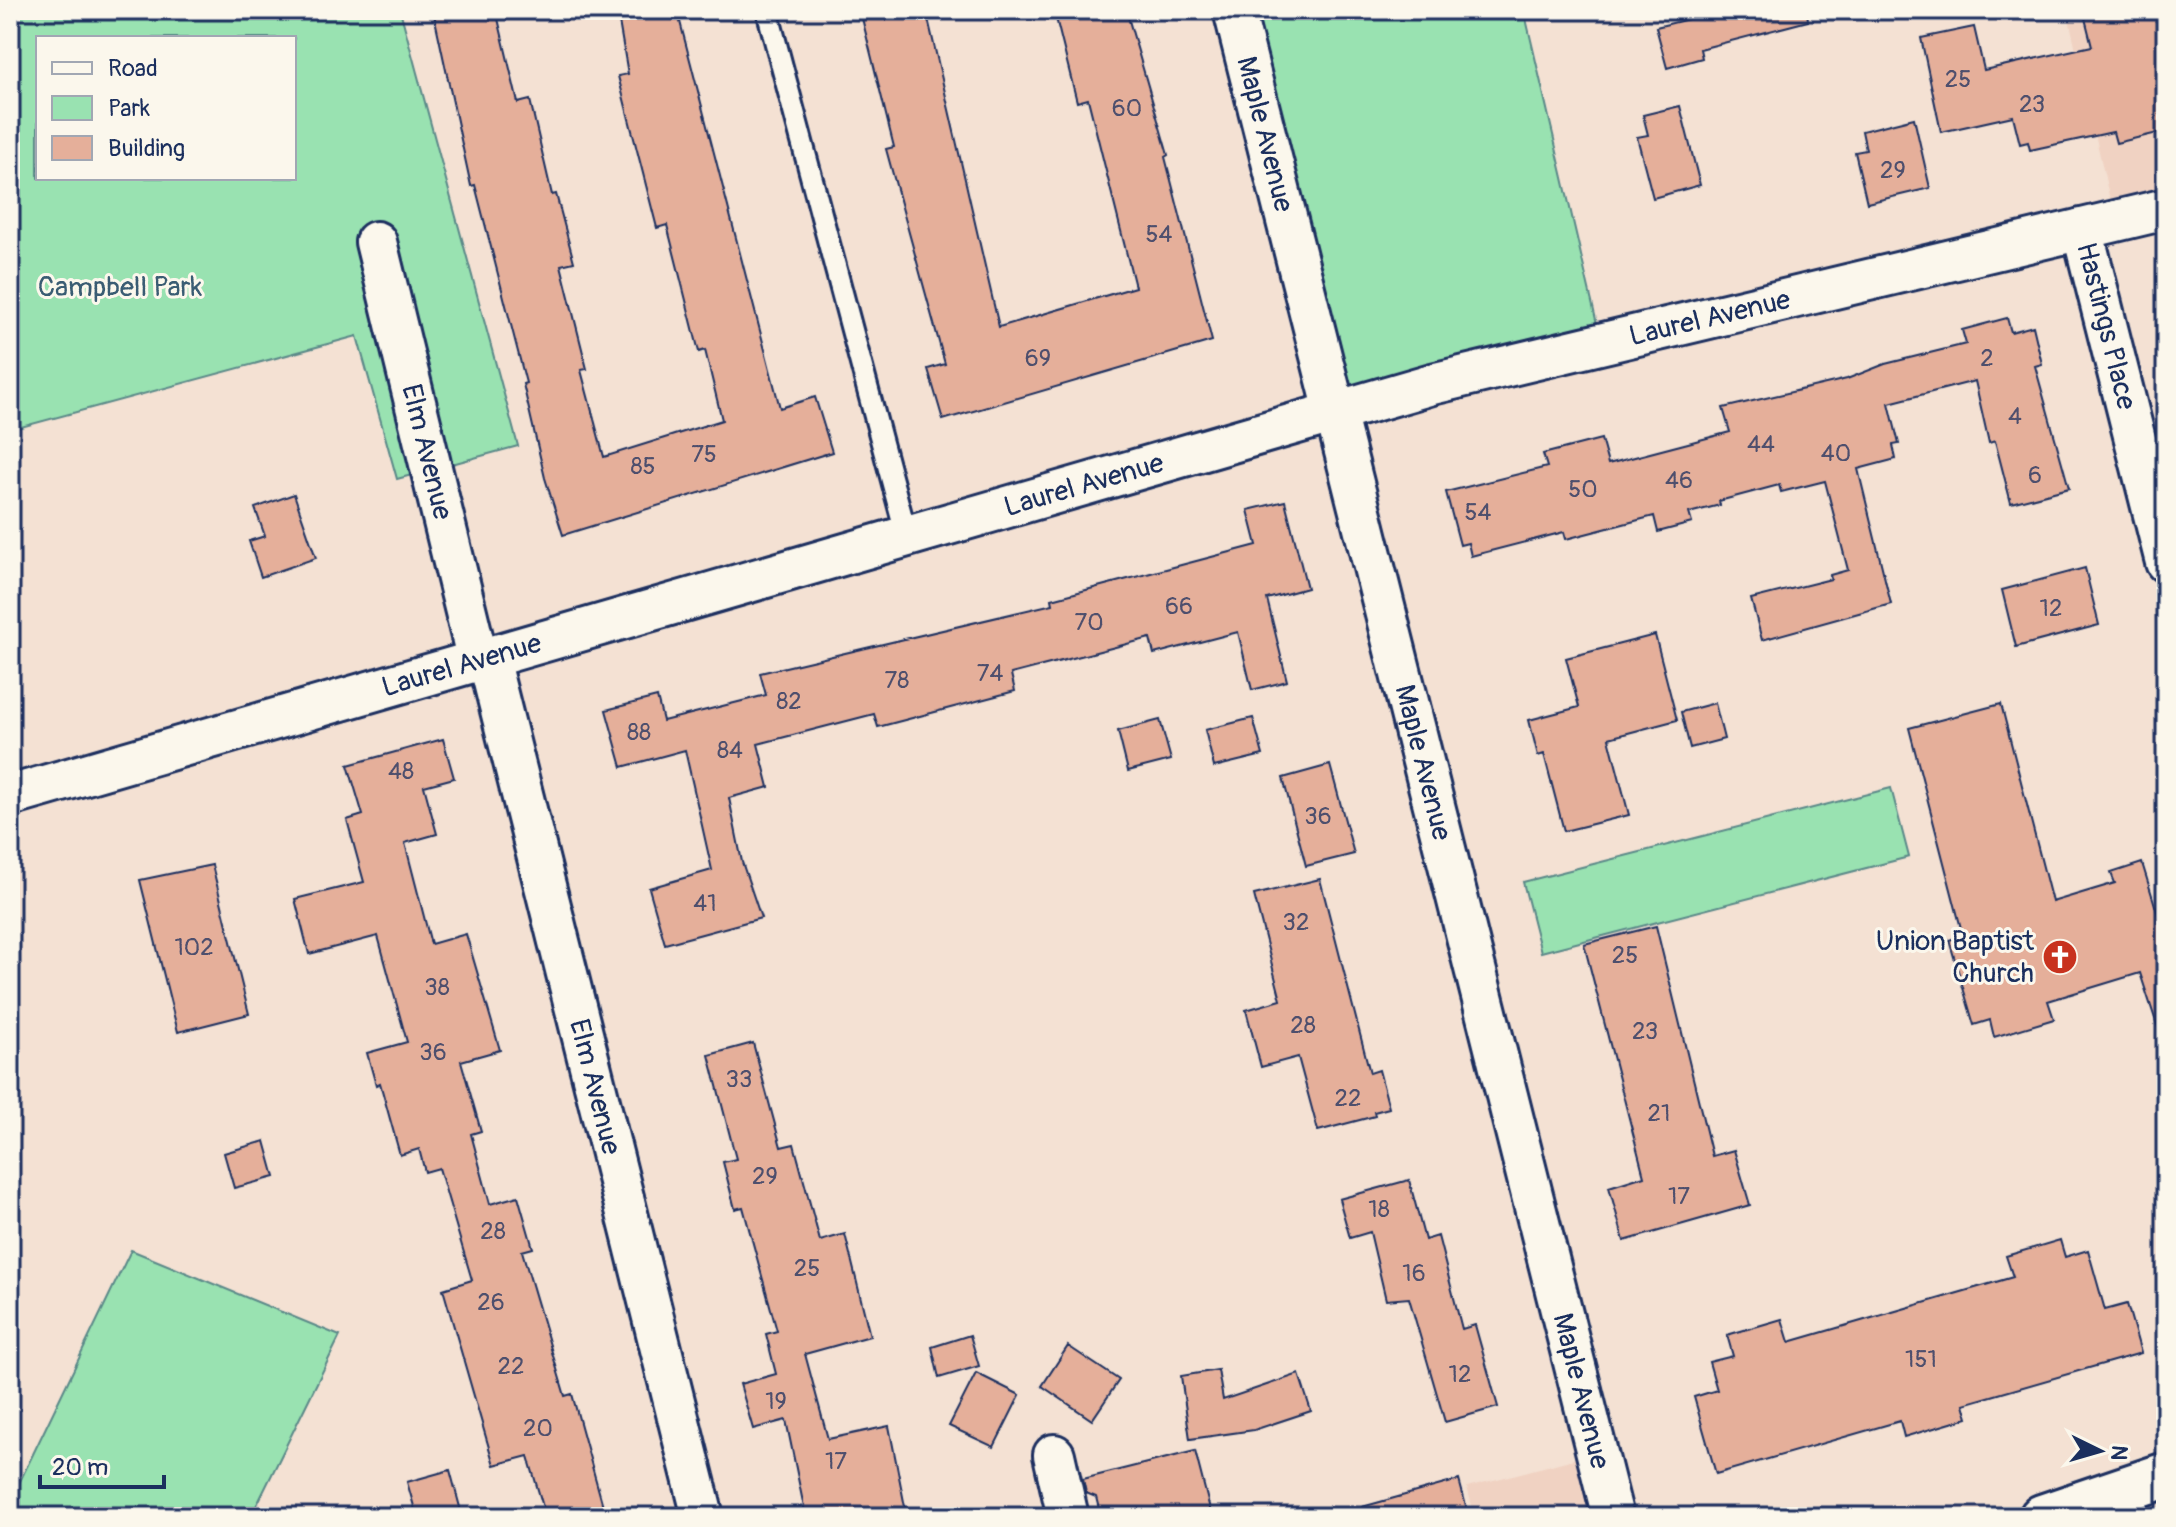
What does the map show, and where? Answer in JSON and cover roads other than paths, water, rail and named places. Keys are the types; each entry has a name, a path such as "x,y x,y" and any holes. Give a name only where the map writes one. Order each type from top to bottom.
{"main road":[{"path":"2042,1517 2166,1475"}],"street":[{"name":"Maple Avenue","path":"1234,10 1613,1517"},
{"name":"Laurel Avenue","path":"10,796 1432,384 2166,209"},
{"name":"Hastings Place","path":"2082,229 2166,562"},
{"name":"Elm Avenue","path":"376,242 703,1517"},
{"path":"1054,1455 1068,1517"}],"lane":[{"path":"767,10 907,537"}],"place":[{"name":"Union Baptist Church","path":"2060,957"}],"park label":[{"name":"Campbell Park","path":"120,287"}]}
